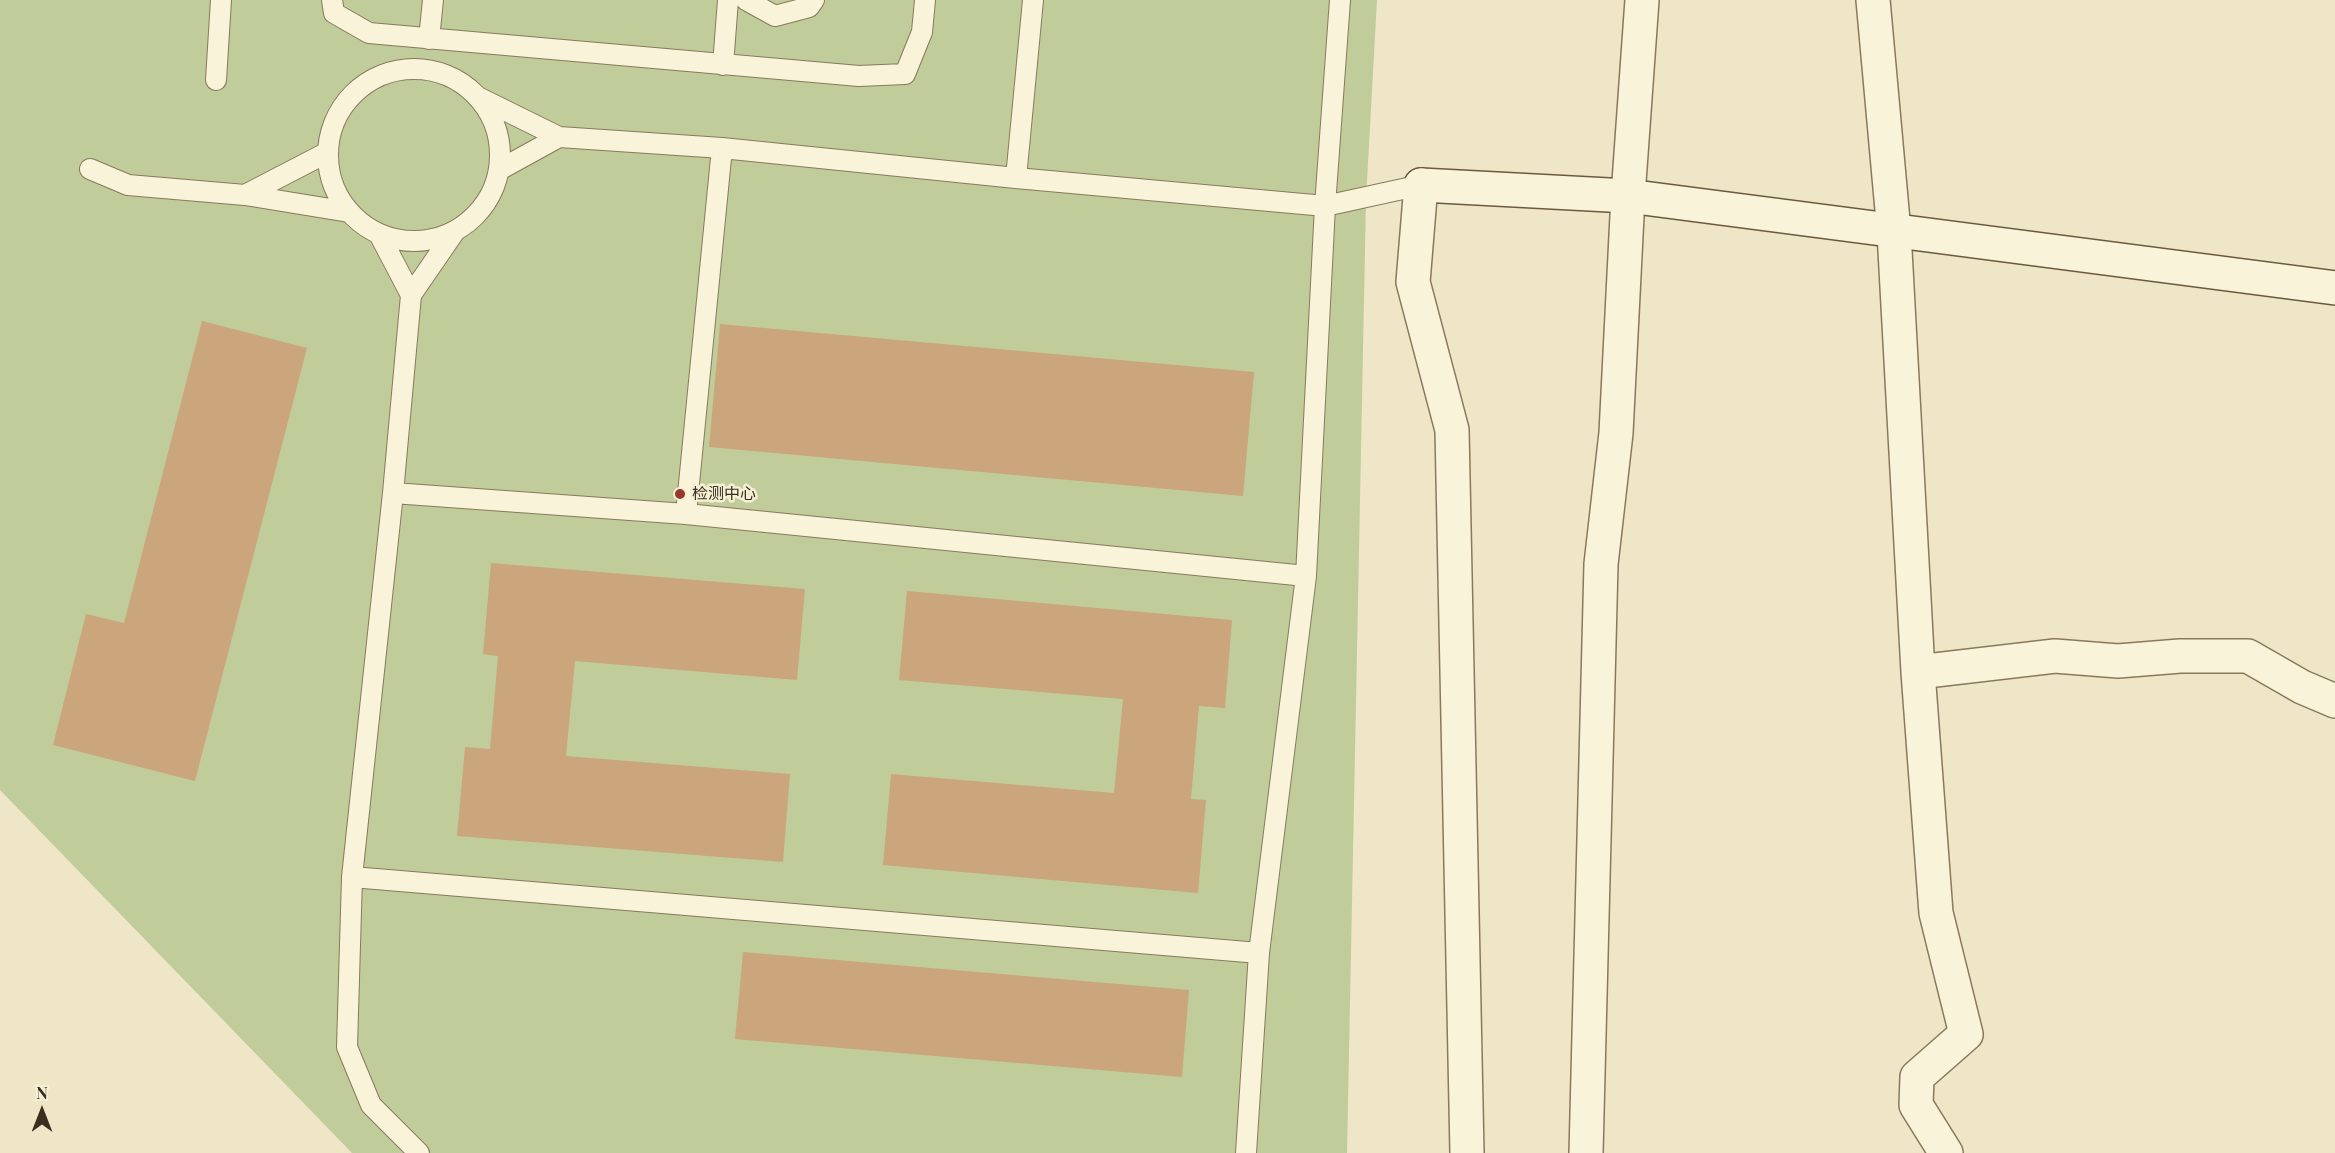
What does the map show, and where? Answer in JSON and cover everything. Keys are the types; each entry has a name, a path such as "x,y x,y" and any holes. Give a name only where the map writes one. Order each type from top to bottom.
{"street":[{"path":"1586,1153 1601,564 1617,433 1628,196 1642,0"},
{"path":"1873,0 1894,232 1918,672 1936,914 1966,1034 1917,1077 1916,1105 1946,1153"},
{"path":"1467,1153 1452,430 1413,282 1421,185 1628,196 2335,288"},
{"path":"1918,672 2055,656 2118,661 2180,656 2248,656 2302,687 2335,701"}],"lane":[{"path":"216,80 221,0"},
{"path":"332,0 334,13 369,33 859,76 905,74 922,32 925,0"},
{"path":"429,39 433,0"},
{"path":"723,65 728,0"},
{"path":"746,0 775,16 809,8 814,0"},
{"path":"1016,178 1033,0"},
{"path":"1246,1153 1259,953 1306,576 1325,206 1341,0"},
{"path":"477,97 492,119 500,144 499,170 491,195 476,216 454,231 430,240 404,241 379,234 363,225 349,212 337,195 330,174 328,152 332,128 344,105 362,87 384,75 409,69 434,72 457,81 477,97 560,137 722,148 1325,206 1421,185"},
{"path":"499,170 560,137"},
{"path":"686,514 722,148"},
{"path":"245,195 328,152"},
{"path":"90,169 128,185 245,195 349,212"},
{"path":"419,1153 371,1105 347,1047 352,877 393,493 411,295 454,231"},
{"path":"379,234 411,295"},
{"path":"393,493 686,514 1306,576"},
{"path":"352,877 1259,953"}],"green space":[{"name":"检测中心","path":"0,0 1377,0 1366,199 1347,1153 352,1153 0,790"}],"building":[{"path":"202,321 307,348 195,781 53,745 86,614 124,623"},
{"path":"720,324 1254,372 1243,496 709,447"},
{"path":"491,563 805,589 797,680 575,661 566,756 790,774 783,862 457,836 465,747 490,749 498,656 483,654"},
{"path":"907,591 1232,620 1225,708 1199,706 1191,799 1206,800 1198,893 883,865 891,774 1114,793 1123,699 899,680"},
{"path":"743,952 1189,990 1182,1077 735,1039"}],"place":[{"name":"检测中心","path":"680,494"}]}
